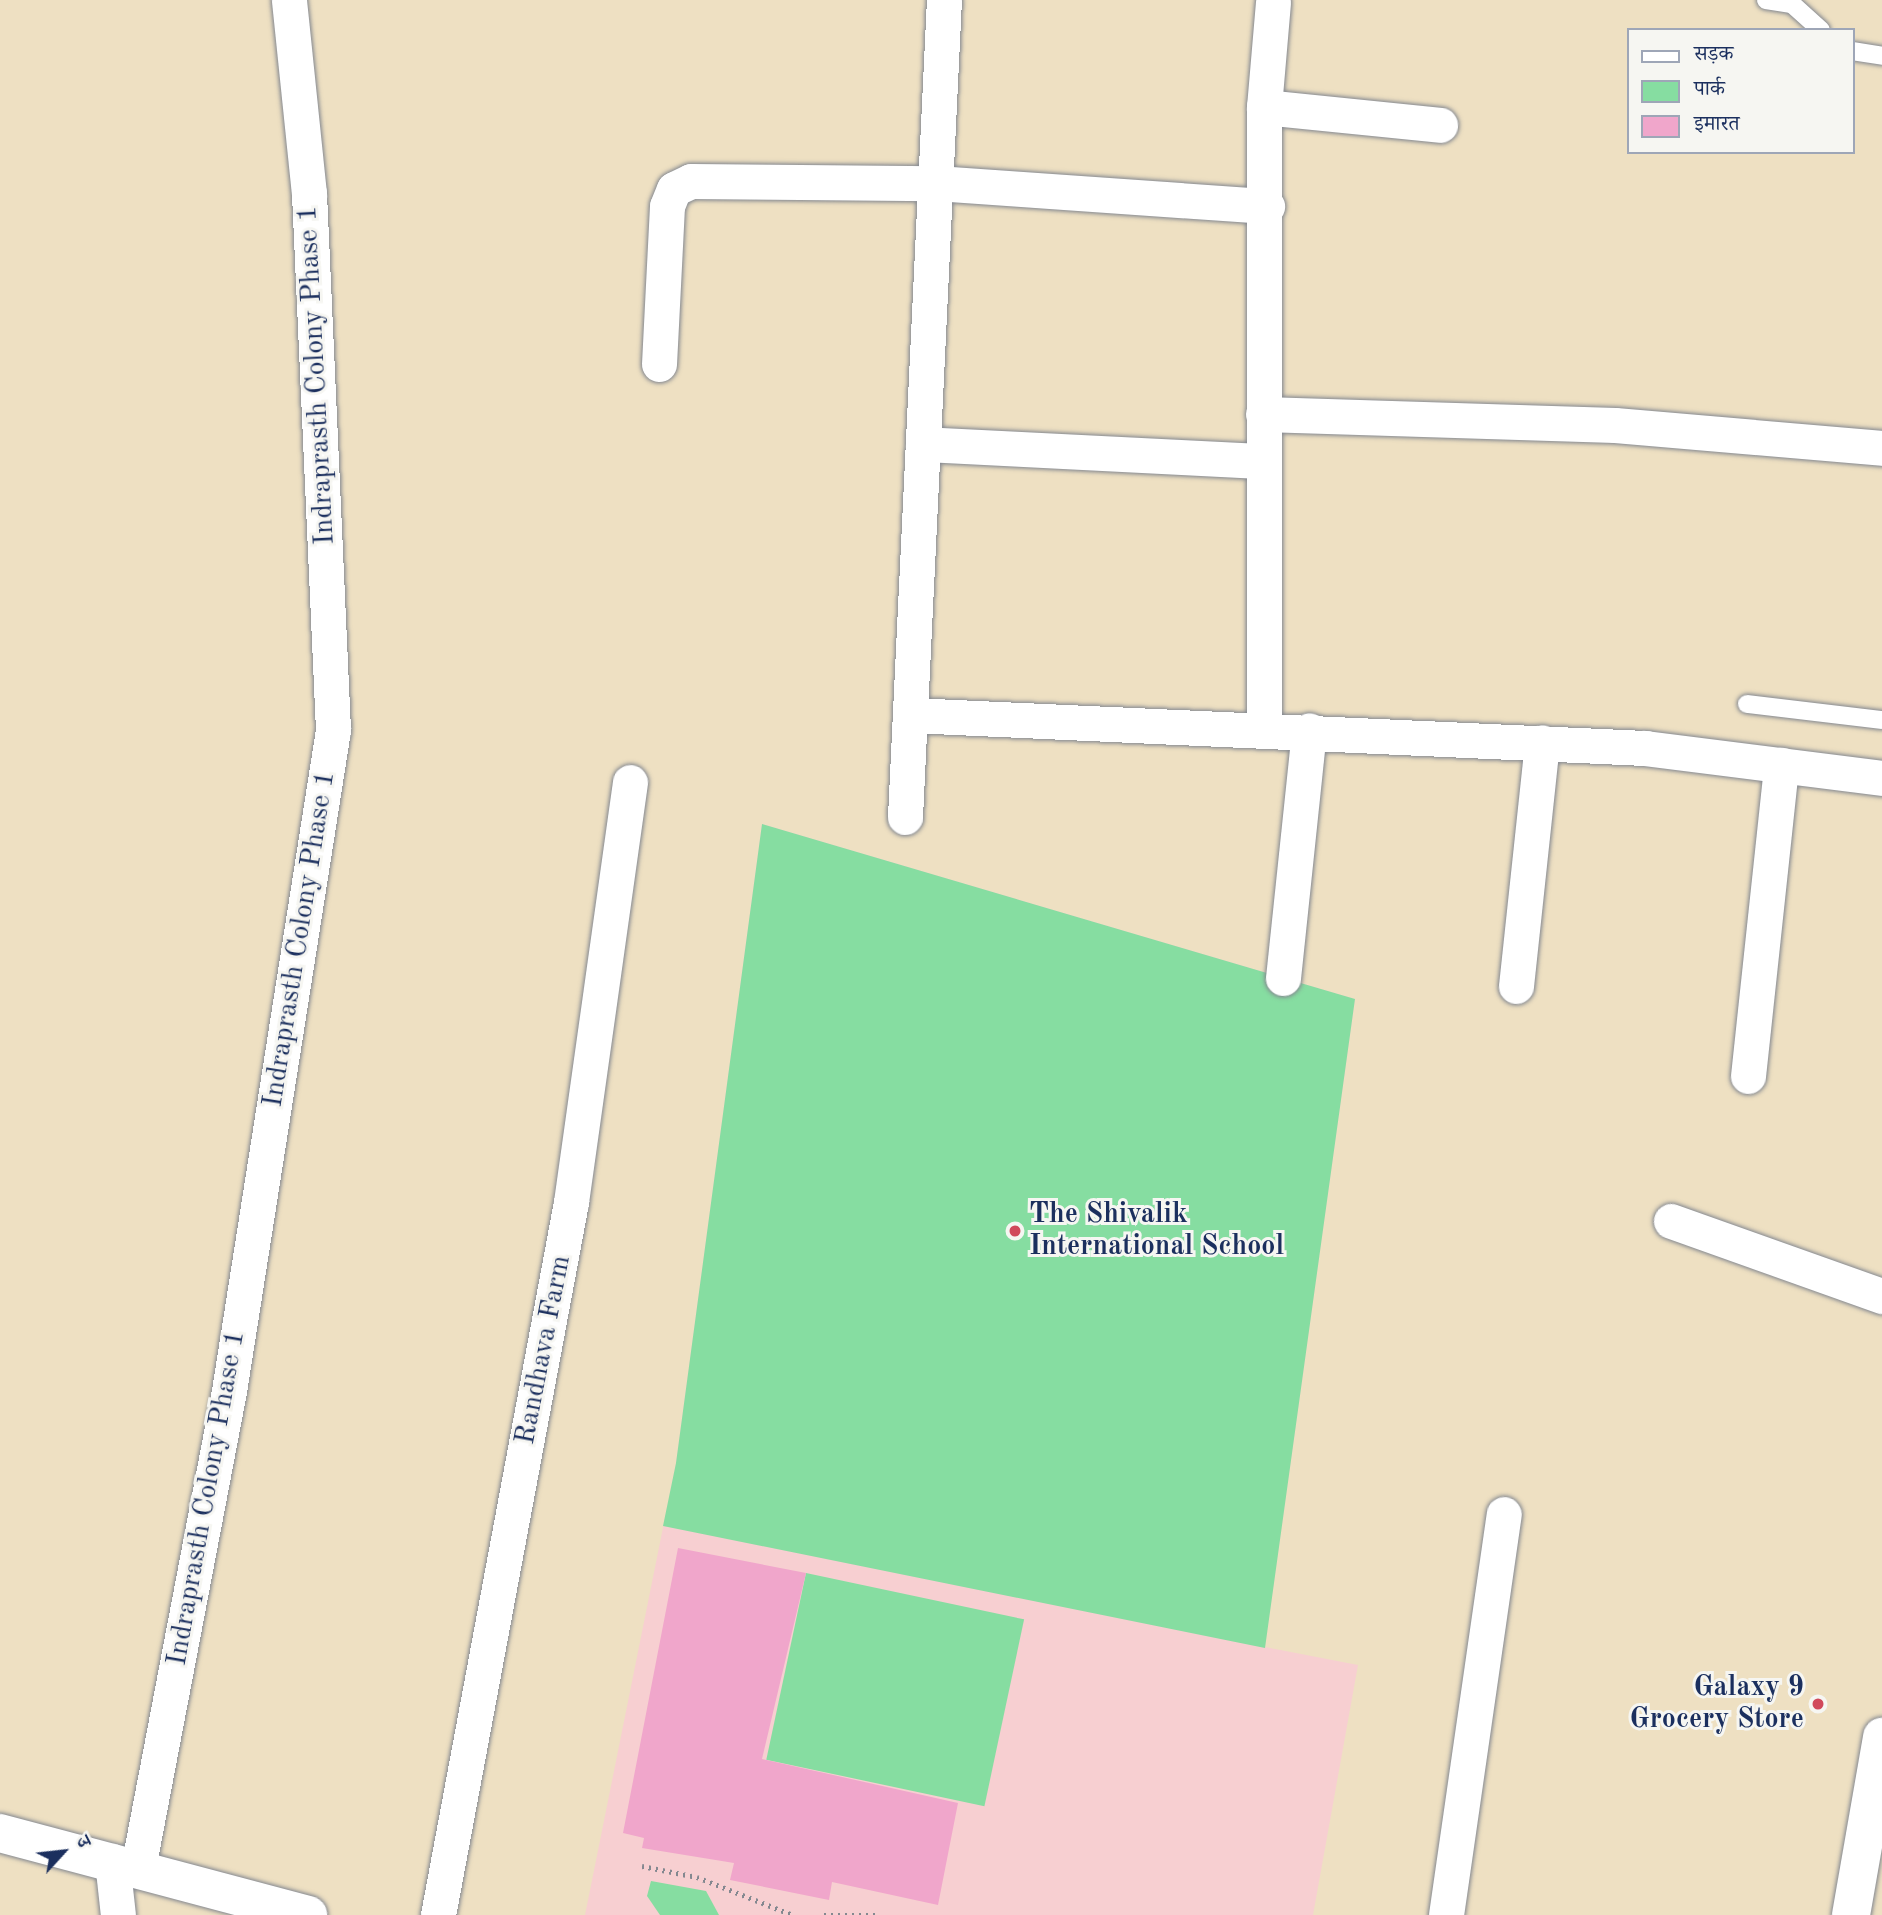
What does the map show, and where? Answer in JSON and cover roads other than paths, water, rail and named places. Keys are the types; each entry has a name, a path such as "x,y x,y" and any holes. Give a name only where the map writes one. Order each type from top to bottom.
{"street":[{"name":"Indraprasth Colony Phase 1","path":"118,1915 125,1865 229,1391 333,730 309,194 289,0"},
{"path":"905,817 944,0"},
{"path":"1265,728 1263,461 1267,206 1264,107 1273,2"},
{"path":"1264,107 1440,125"},
{"path":"659,363 667,206 674,189 705,178 936,183 1267,206"},
{"path":"1264,414 1615,425 1882,448"},
{"path":"923,444 1263,461"},
{"path":"910,715 1265,728 1645,748 1882,778"},
{"path":"1283,978 1309,730"},
{"path":"1516,986 1542,742"},
{"path":"1748,1076 1782,765"},
{"name":"Randhava Farm","path":"438,1915 571,1202 630,782"},
{"path":"1671,1221 1882,1296"},
{"path":"1446,1915 1504,1514"},
{"path":"1851,1915 1882,1737"},
{"path":"0,1833 308,1915"}],"lane":[{"path":"1766,0 1792,4 1819,28"},
{"path":"1854,51 1882,56"},
{"path":"1747,704 1882,720"}],"place":[{"name":"The Shivalik International School","path":"1015,1231"},
{"name":"Galaxy 9 Grocery Store","path":"1818,1704"}]}
